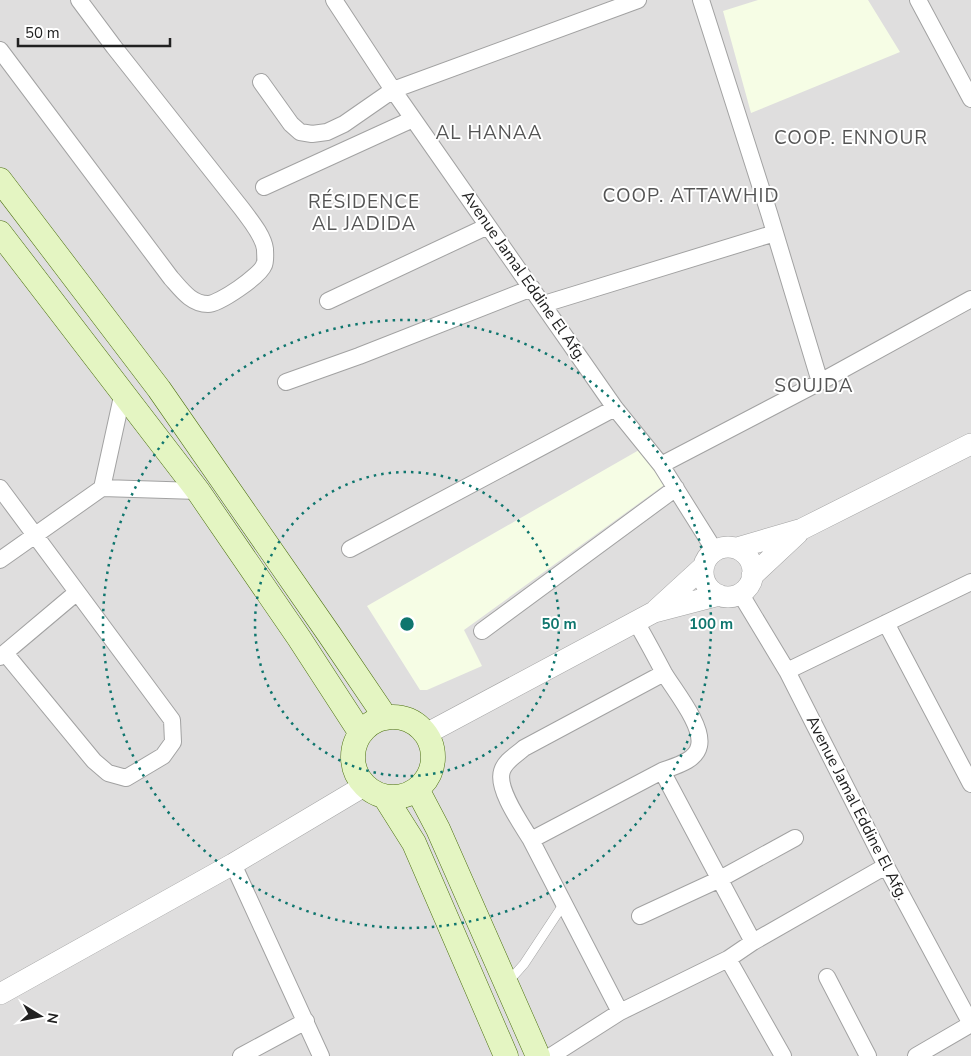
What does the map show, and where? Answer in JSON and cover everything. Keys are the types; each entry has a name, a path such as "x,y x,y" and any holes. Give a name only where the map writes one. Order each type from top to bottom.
{"main road":[{"path":"0,180 159,389 330,634 386,718"},
{"path":"0,233 198,491 360,732"},
{"path":"400,717 411,721 426,734 432,748 431,770 426,781 408,795 385,797 374,793 364,786 353,767 352,755 354,744 360,732 377,720 386,718 400,717"},
{"path":"418,789 438,829 538,1056"},
{"path":"385,797 414,843 506,1056"}],"street":[{"path":"0,50 171,278 186,295 195,301 208,304 219,302 255,276 264,265 265,248 257,231 242,209 79,0"},
{"path":"261,82 291,124 300,132 312,134 327,132 344,124 393,90 638,0"},
{"path":"701,0 820,382"},
{"path":"918,0 971,98"},
{"name":"Avenue Jamal Eddine El Afg.","path":"338,1 413,119 616,408 661,465 676,488 709,559"},
{"path":"264,188 413,119"},
{"path":"328,300 488,226"},
{"path":"544,304 775,233"},
{"path":"286,382 359,356 532,288"},
{"path":"661,465 820,382 971,299"},
{"path":"102,488 122,392"},
{"path":"350,549 616,408"},
{"path":"645,617 709,559 729,547 736,548 802,529 971,444"},
{"path":"0,488 172,720 173,742 163,756 126,778 108,773 94,761 2,655 76,593"},
{"path":"0,560 102,488 198,491"},
{"path":"482,631 676,488"},
{"path":"426,734 645,617 719,595 734,596 802,529"},
{"path":"736,548 751,563 746,585"},
{"path":"709,559 705,581 708,587 719,595"},
{"path":"787,671 971,582"},
{"name":"Avenue Jamal Eddine El Afg.","path":"746,585 787,671 886,866 970,1019"},
{"path":"531,840 684,762 694,755 699,746 698,733 693,720 664,673 645,617"},
{"path":"886,623 971,784"},
{"path":"620,1012 512,807 502,786 502,772 509,760 524,748 664,673"},
{"path":"662,772 753,942"},
{"path":"0,994 233,864 364,786"},
{"path":"640,916 720,879 795,838"},
{"path":"233,864 321,1056"},
{"path":"551,1056 620,1012 728,959 753,942 886,866"},
{"path":"728,959 783,1056"},
{"path":"827,977 868,1056"},
{"path":"916,1056 970,1019"},
{"path":"241,1056 306,1021"}],"lane":[{"path":"506,984 524,964 564,905"}],"shaded area":[{"path":"0,0 971,0 971,1056 0,1056"},
{"path":"758,0 868,0 900,52 751,113 723,11"},
{"path":"646,446 671,480 464,630 482,666 427,690 420,690 367,606"}],"district":[{"name":"AL HANAA","path":"489,133"},
{"name":"COOP. ENNOUR","path":"851,138"},
{"name":"COOP. ATTAWHID","path":"691,196"},
{"name":"RÉSIDENCE AL JADIDA","path":"364,213"},
{"name":"SOUJDA","path":"814,386"}]}
